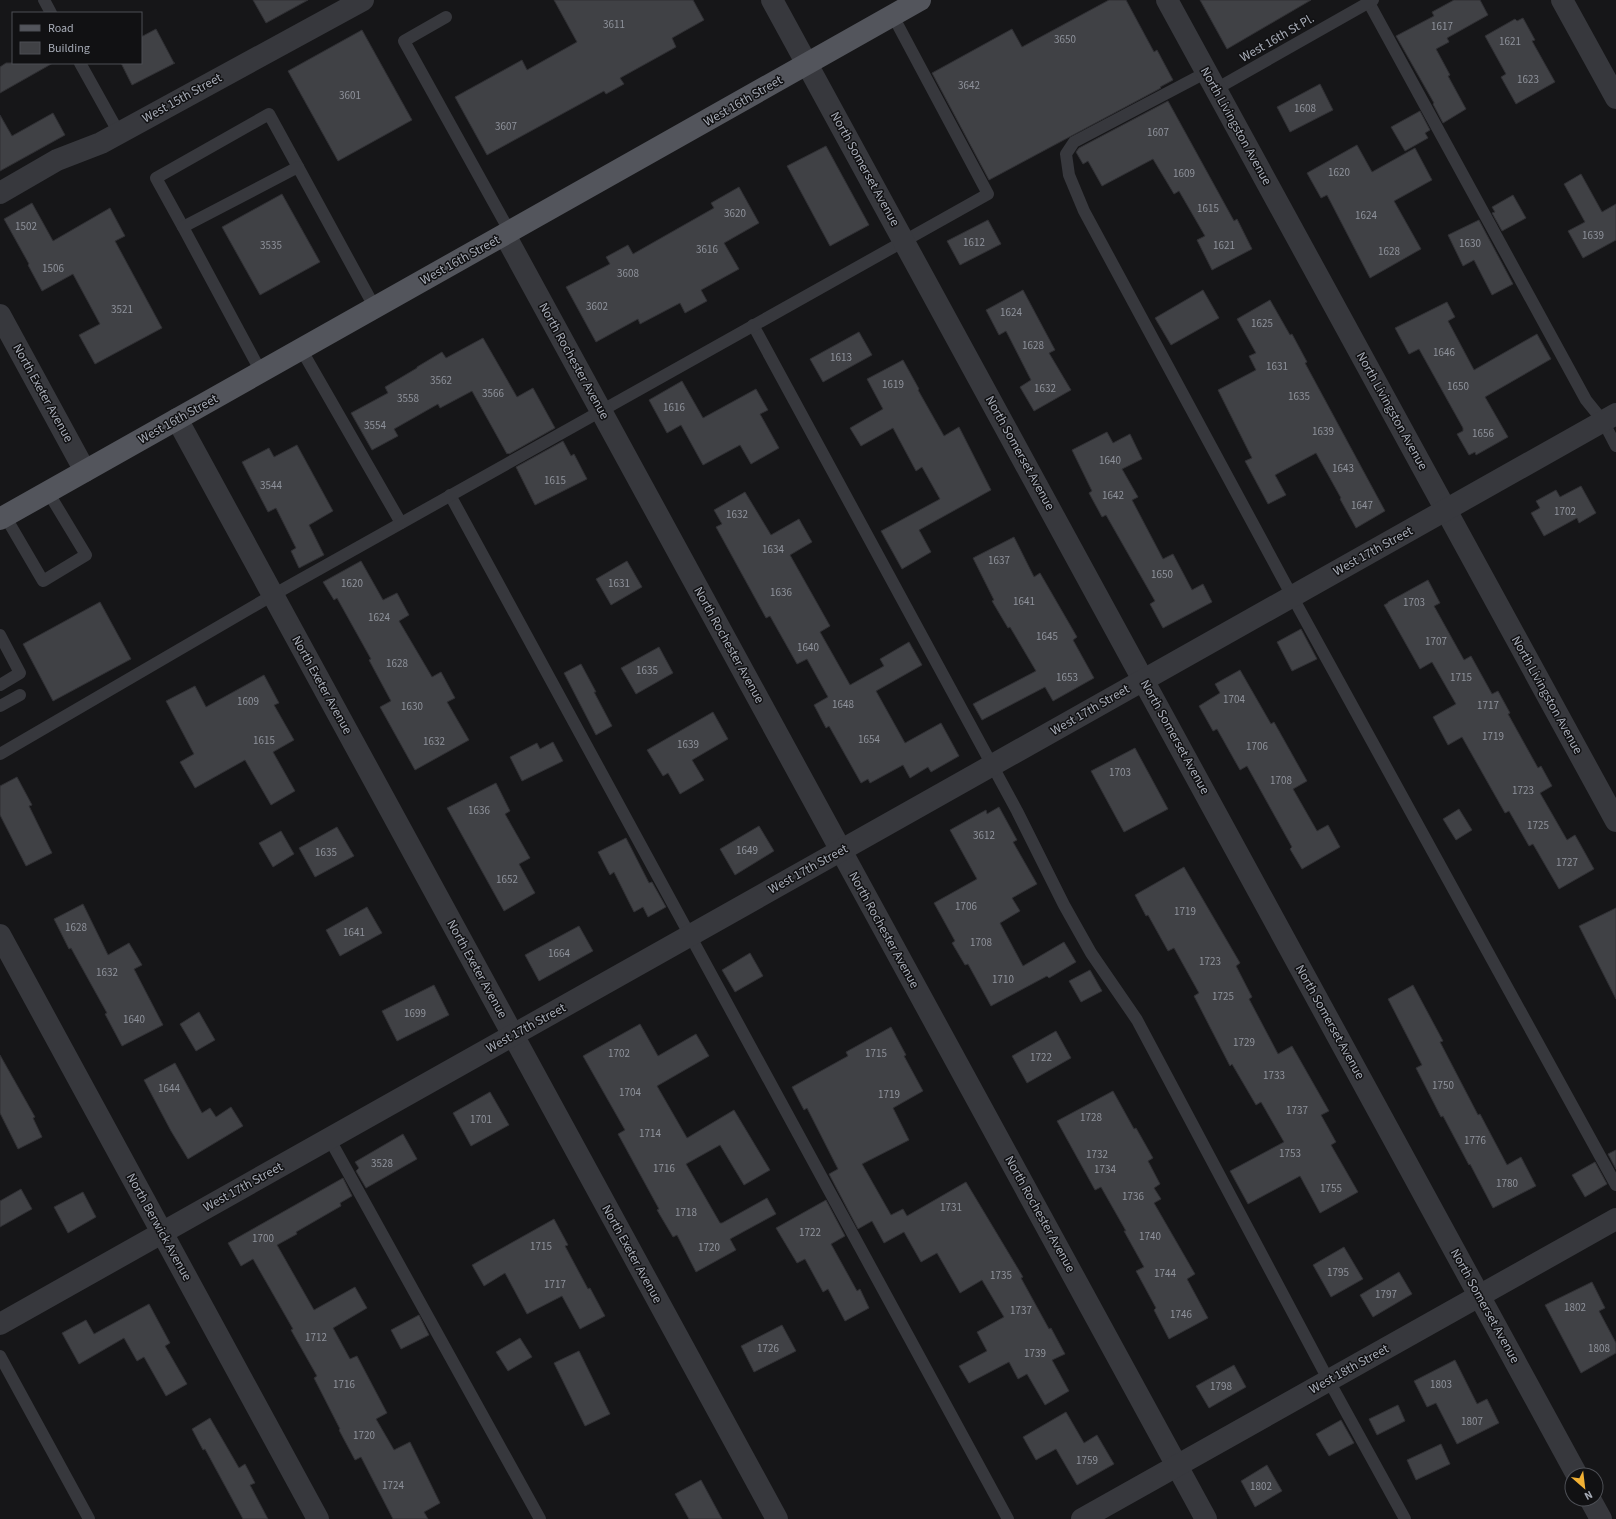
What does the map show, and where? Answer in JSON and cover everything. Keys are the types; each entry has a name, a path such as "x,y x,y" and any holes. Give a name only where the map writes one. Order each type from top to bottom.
{"main road":[{"name":"West 16th Street","path":"3,518 920,0"}],"street":[{"name":"West 15th Street","path":"0,193 57,160 101,143 363,0"},
{"name":"North Somerset Avenue","path":"772,0 1144,679 1573,1467"},
{"name":"North Livingston Avenue","path":"1167,0 1616,822"},
{"path":"1562,0 1616,98"},
{"name":"North Rochester Avenue","path":"508,234 601,411 1206,1519"},
{"name":"North Exeter Avenue","path":"0,315 85,471"},
{"name":"West 17th Street","path":"0,1324 1609,418"},
{"name":"North Exeter Avenue","path":"177,420 777,1519"},
{"name":"North Berwick Avenue","path":"0,935 318,1519"},
{"name":"West 18th Street","path":"1082,1519 1616,1219"},
{"path":"1594,1507 1601,1519"}],"lane":[{"path":"44,0 50,12"},
{"path":"1371,1 1586,400 1609,418 1616,446"},
{"name":"West 16th St Pl.","path":"1371,1 1211,81 1074,142 1066,154 1069,175 1084,211 1292,596 1616,1185"},
{"path":"0,754 273,595 988,194 893,16"},
{"path":"446,17 404,41 508,234"},
{"path":"81,64 119,133"},
{"path":"261,372 156,178 269,114 375,308"},
{"path":"183,227 298,167"},
{"path":"753,325 992,765 1064,905 1084,939 1137,1020 1329,1381 1405,1519"},
{"path":"302,350 401,523"},
{"path":"3,518 43,581 86,555 48,492"},
{"path":"450,495 1008,1519"},
{"path":"0,636 20,673 0,685"},
{"path":"0,706 20,694"},
{"path":"330,1138 540,1519"},
{"path":"0,1356 89,1519"}],"building":[{"path":"253,0 308,0 266,23"},
{"path":"554,0 693,0 704,20 672,38 676,47 620,78 624,84 606,94 604,91 487,155 455,97 522,60 527,70 577,42"},
{"path":"1109,0 1126,0 1154,52 1157,50 1173,80 1160,87 1161,88 989,180 932,73 1012,29 1022,47"},
{"path":"1200,0 1311,0 1227,49"},
{"path":"1454,0 1480,0 1488,15 1447,38 1449,42 1436,49 1450,75 1448,76 1466,109 1443,123 1433,104 1434,103 1396,36 1434,16 1432,12"},
{"path":"1523,18 1535,40 1532,41 1555,82 1516,104 1501,77 1506,74 1485,36 1515,19 1517,21"},
{"path":"156,29 175,63 132,85 122,64 142,64 142,36"},
{"path":"362,30 412,120 338,161 288,71"},
{"path":"6,63 51,64 0,93 0,67"},
{"path":"1320,84 1333,110 1290,132 1277,107"},
{"path":"1168,101 1234,221 1237,219 1252,249 1212,270 1197,240 1205,236 1179,191 1174,194 1153,159 1102,186 1088,161 1083,164 1076,152 1079,148"},
{"path":"1420,111 1430,130 1425,133 1428,138 1405,151 1391,127"},
{"path":"53,113 65,135 0,171 0,115 12,136"},
{"path":"1357,145 1372,172 1415,148 1432,180 1394,201 1421,249 1370,278 1327,195 1321,198 1307,173"},
{"path":"826,146 869,225 830,246 787,166"},
{"path":"1581,174 1602,212 1616,204 1616,240 1583,258 1568,231 1585,222 1564,184"},
{"path":"739,187 759,223 724,243 739,269 701,290 707,301 685,313 680,303 640,324 638,319 596,342 566,287 610,264 606,257 628,245 633,254 714,208 711,203"},
{"path":"282,194 320,262 260,295 222,227"},
{"path":"1513,195 1526,218 1502,231 1492,213 1495,212 1492,207"},
{"path":"32,203 53,241 110,208 125,236 115,241 162,328 95,364 79,335 100,324 73,274 42,291 4,219"},
{"path":"988,220 1001,244 960,265 947,241"},
{"path":"1479,220 1513,284 1492,295 1474,260 1463,266 1448,235"},
{"path":"1023,290 1055,350 1049,353 1071,390 1034,411 1020,387 1031,380 1006,331 999,335 986,310"},
{"path":"1203,290 1219,318 1171,345 1155,318"},
{"path":"1270,300 1290,335 1292,334 1307,362 1305,363 1385,511 1356,528 1316,453 1275,475 1286,495 1268,504 1245,461 1252,458 1218,390 1256,370 1249,356 1256,353 1237,319"},
{"path":"1447,302 1455,317 1448,321 1474,370 1537,334 1551,359 1485,397 1508,437 1476,455 1475,452 1469,455 1457,434 1463,431 1463,428 1419,349 1409,354 1395,328"},
{"path":"859,332 872,355 823,382 810,359"},
{"path":"483,338 517,397 533,388 555,428 507,454 472,391 440,408 438,404 394,429 398,436 372,450 351,413 388,393 385,387 442,352 446,358"},
{"path":"903,360 944,436 959,427 991,490 919,530 931,552 902,569 881,531 940,499 922,467 916,471 893,428 861,446 850,428 883,409 867,379"},
{"path":"682,381 703,418 756,389 768,410 760,414 779,448 751,464 740,445 703,465 681,425 667,433 649,400"},
{"path":"1107,432 1113,443 1130,434 1142,459 1122,469 1138,497 1132,500 1163,559 1173,554 1192,590 1203,584 1212,602 1163,628 1150,604 1155,601 1106,515 1102,517 1089,493 1092,491 1072,450"},
{"path":"563,441 571,456 574,454 587,479 535,505 516,467"},
{"path":"297,445 333,511 309,525 324,555 299,568 291,551 296,548 276,508 268,512 242,462 269,448 274,457"},
{"path":"1581,486 1596,513 1579,523 1577,518 1544,536 1531,513 1540,508 1536,501 1556,490 1560,497"},
{"path":"745,492 771,535 799,519 812,542 790,555 830,626 820,632 850,685 884,666 880,659 909,642 922,665 876,691 905,743 941,723 959,756 931,772 928,767 910,778 903,765 870,783 868,779 861,783 829,726 826,728 814,705 828,697 807,659 797,664 770,616 766,618 716,527 722,524 714,510"},
{"path":"1014,537 1034,577 1040,573 1077,637 1073,640 1094,678 1053,701 1045,687 982,720 973,704 1036,671 1010,627 1008,628 992,601 994,600 973,558"},
{"path":"361,561 383,600 397,593 409,615 399,621 432,677 441,672 455,698 447,702 469,740 415,770 380,707 391,701 369,660 371,659 337,598 334,600 323,582"},
{"path":"627,561 642,587 611,605 596,579"},
{"path":"1428,580 1440,603 1434,606 1464,660 1471,656 1492,694 1498,691 1510,713 1508,714 1538,768 1541,766 1552,786 1540,793 1567,840 1575,835 1594,869 1559,889 1533,844 1529,846 1509,811 1505,813 1462,737 1448,745 1433,717 1456,704 1432,662 1420,669 1384,605"},
{"path":"100,602 131,659 53,701 23,644"},
{"path":"1301,629 1317,659 1292,671 1277,642"},
{"path":"659,647 673,673 636,694 621,668"},
{"path":"581,664 612,726 596,735 564,673"},
{"path":"1240,670 1271,724 1274,722 1307,781 1293,789 1317,831 1328,825 1340,847 1302,869 1290,849 1292,847 1247,766 1240,770 1217,729 1213,731 1199,706 1220,693 1215,684"},
{"path":"264,675 279,703 274,705 294,740 273,752 295,791 271,805 245,760 195,788 180,762 194,754 166,701 195,686 206,707"},
{"path":"713,712 728,739 692,760 704,780 680,794 668,773 663,776 647,750"},
{"path":"553,742 563,761 522,781 510,757 537,743 540,749"},
{"path":"1135,748 1168,809 1124,832 1091,771"},
{"path":"17,777 32,805 29,806 52,853 26,866 0,815 0,786"},
{"path":"496,783 510,811 505,814 530,858 519,864 535,893 504,911 447,808"},
{"path":"999,807 1017,840 1013,842 1037,884 1012,898 1020,911 1000,923 1023,966 1064,942 1076,962 1049,978 1047,976 991,1006 968,964 965,965 952,943 955,941 934,903 977,879 950,830 986,810 987,814"},
{"path":"1459,809 1472,830 1456,840 1443,819"},
{"path":"759,826 774,851 735,875 720,849"},
{"path":"337,827 354,856 315,877 299,848"},
{"path":"281,831 294,854 273,867 259,843"},
{"path":"626,838 649,883 652,882 666,907 648,917 643,907 634,912 614,872 610,875 598,852"},
{"path":"1184,867 1240,963 1236,966 1252,997 1249,999 1278,1054 1292,1046 1329,1111 1321,1115 1336,1142 1331,1145 1358,1192 1320,1213 1300,1176 1248,1204 1230,1171 1284,1142 1261,1102 1256,1105 1232,1064 1230,1066 1194,996 1199,993 1174,948 1168,951 1135,895"},
{"path":"83,904 108,955 129,943 142,965 134,969 163,1025 122,1046 105,1014 107,1013 71,948 69,949 54,919"},
{"path":"367,907 382,933 340,956 326,930"},
{"path":"1616,908 1616,999 1579,926"},
{"path":"579,926 593,951 539,981 525,955"},
{"path":"750,953 763,976 735,992 722,970"},
{"path":"1090,970 1102,991 1081,1002 1069,981"},
{"path":"434,985 449,1015 397,1041 382,1011"},
{"path":"1413,985 1443,1041 1440,1042 1478,1115 1480,1114 1507,1165 1521,1157 1536,1186 1493,1208 1443,1116 1441,1117 1416,1068 1422,1065 1388,999"},
{"path":"199,1012 215,1040 196,1051 180,1024"},
{"path":"640,1024 658,1056 696,1034 709,1056 657,1086 687,1138 734,1110 770,1170 744,1185 720,1145 686,1164 720,1223 767,1198 776,1214 730,1239 736,1250 696,1272 677,1235 673,1237 657,1210 659,1209 618,1134 625,1130 583,1056"},
{"path":"891,1027 906,1055 904,1056 923,1091 893,1108 909,1140 862,1164 891,1215 903,1209 907,1216 966,1182 1023,1277 1021,1278 1049,1329 1051,1328 1065,1354 1052,1360 1069,1391 1045,1405 1027,1374 1018,1379 1009,1362 969,1383 959,1366 987,1351 977,1332 1004,1317 982,1280 960,1293 937,1253 921,1262 904,1232 884,1243 872,1221 858,1229 829,1174 838,1169 807,1108 804,1110 792,1087 848,1056 846,1052"},
{"path":"1056,1031 1071,1058 1027,1083 1012,1056"},
{"path":"0,1055 35,1117 33,1118 42,1137 18,1149 0,1113"},
{"path":"175,1063 202,1113 210,1108 216,1117 231,1107 243,1126 188,1159 171,1131 144,1080"},
{"path":"1113,1091 1134,1129 1136,1128 1153,1158 1148,1161 1160,1184 1154,1188 1161,1199 1154,1203 1195,1274 1187,1279 1208,1318 1169,1339 1154,1310 1156,1308 1136,1271 1144,1267 1124,1231 1126,1231 1101,1187 1095,1190 1057,1121"},
{"path":"490,1092 509,1125 471,1146 453,1113"},
{"path":"403,1134 417,1159 366,1188 356,1171 359,1168 355,1162"},
{"path":"1616,1150 1616,1169 1608,1154"},
{"path":"1595,1162 1607,1184 1585,1197 1572,1175"},
{"path":"343,1178 352,1196 340,1203 341,1206 296,1232 297,1234 277,1245 314,1310 355,1287 367,1308 333,1328 350,1359 357,1356 387,1413 376,1419 394,1450 410,1442 440,1503 424,1512 428,1519 393,1519 361,1457 355,1460 314,1378 317,1376 291,1330 293,1329 253,1259 241,1266 228,1243"},
{"path":"21,1189 32,1209 0,1227 0,1201"},
{"path":"83,1192 96,1217 68,1233 54,1207"},
{"path":"826,1200 845,1236 831,1244 857,1291 860,1289 869,1308 845,1321 828,1289 823,1292 805,1259 797,1263 776,1228"},
{"path":"554,1219 568,1245 565,1246 588,1289 590,1288 605,1316 580,1329 562,1296 527,1314 505,1273 484,1286 472,1265"},
{"path":"1344,1247 1363,1279 1331,1297 1313,1265"},
{"path":"1399,1272 1412,1294 1373,1317 1360,1295"},
{"path":"1592,1282 1605,1308 1599,1311 1616,1343 1616,1353 1581,1373 1545,1305"},
{"path":"149,1304 170,1343 165,1346 187,1384 166,1396 144,1357 137,1361 124,1338 79,1364 62,1333 86,1320 94,1334"},
{"path":"419,1315 429,1335 401,1349 391,1330"},
{"path":"782,1325 796,1351 754,1372 741,1346"},
{"path":"520,1338 532,1357 508,1371 496,1352"},
{"path":"579,1351 610,1414 585,1426 554,1363"},
{"path":"1455,1360 1477,1404 1487,1399 1499,1423 1457,1444 1436,1403 1427,1407 1414,1381"},
{"path":"1234,1365 1246,1387 1209,1408 1196,1386"},
{"path":"1398,1405 1405,1421 1377,1435 1369,1419"},
{"path":"1066,1412 1084,1443 1097,1435 1114,1464 1077,1485 1056,1449 1036,1460 1023,1437"},
{"path":"210,1418 239,1468 245,1464 255,1483 250,1485 268,1519 243,1519 205,1449 203,1450 192,1429"},
{"path":"1341,1420 1354,1443 1329,1456 1316,1434"},
{"path":"1441,1444 1450,1464 1416,1480 1407,1460"},
{"path":"1267,1465 1282,1491 1255,1507 1241,1481"},
{"path":"701,1480 722,1519 689,1519 675,1494"}]}
